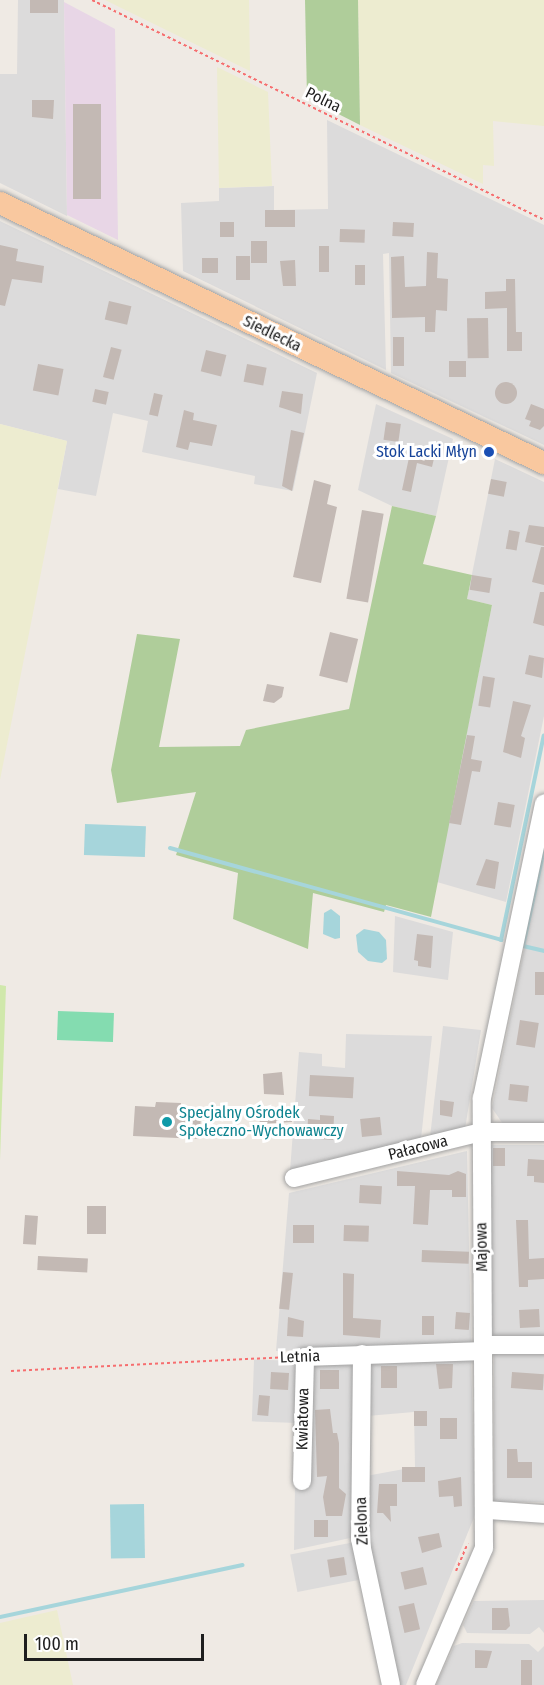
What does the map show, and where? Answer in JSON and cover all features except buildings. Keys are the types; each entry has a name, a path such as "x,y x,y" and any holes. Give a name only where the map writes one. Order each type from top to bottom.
{"main road":[{"name":"Siedlecka","path":"0,203 544,463"}],"street":[{"name":"Majowa","path":"425,1685 481,1557 487,1510 482,1098 544,803"},
{"name":"Pałacowa","path":"294,1178 481,1132 544,1132"},
{"name":"Letnia","path":"305,1357 544,1345"},
{"name":"Zielona","path":"362,1354 360,1539 391,1685"},
{"name":"Kwiatowa","path":"302,1481 305,1357"},
{"path":"487,1510 544,1514"}],"path":[{"name":"Polna","path":"92,0 544,220"},
{"name":"Letnia","path":"11,1371 117,1364 305,1357"},
{"path":"455,1574 470,1538"}],"shaded area":[{"path":"18,0 64,0 67,216 0,183 0,74 17,74"},
{"path":"64,2 115,29 118,240 67,215"},
{"path":"327,120 544,225 544,445 391,373 389,253 383,254 386,370 183,271 181,203 219,201 219,188 274,186 274,210 328,209"},
{"path":"0,221 317,373 293,491 254,484 255,476 142,452 148,421 113,413 96,496 58,489 67,441 0,424"},
{"path":"376,404 453,439 436,516 392,506 358,490"},
{"path":"495,459 544,482 544,716 506,902 437,882 492,605 467,599"},
{"path":"544,851 544,1126 503,1124 492,1108"},
{"path":"395,916 453,932 448,980 393,972"},
{"path":"443,1026 481,1030 465,1129 430,1137"},
{"path":"346,1034 432,1036 421,1139 290,1171 299,1052 322,1054 322,1066 345,1068"},
{"path":"487,1145 544,1145 544,1336 487,1336"},
{"path":"467,1151 471,1343 276,1351 289,1193"},
{"path":"471,1354 475,1515 406,1685 396,1685 366,1541 366,1476 415,1467 414,1412 367,1416 368,1358"},
{"path":"494,1354 544,1354 544,1502 494,1502"},
{"path":"357,1358 355,1537 294,1550 295,1485 311,1360"},
{"path":"254,1359 300,1361 298,1423 252,1421"},
{"path":"355,1542 362,1579 297,1592 290,1555"},
{"path":"544,1600 544,1633 539,1627 530,1634 467,1633 463,1625 474,1601"},
{"path":"462,1643 529,1644 538,1652 544,1646 544,1685 436,1685 454,1646"}],"green space":[{"path":"105,0 249,0 250,71"},
{"path":"305,0 358,0 360,125 307,98"},
{"path":"358,0 544,0 544,126 493,121 494,166 483,165 483,184 360,125"},
{"path":"217,67 268,92 272,186 219,188"},
{"path":"0,424 67,441 0,780"},
{"path":"392,506 436,516 423,564 472,575 467,599 492,605 431,917 386,905 384,912 313,893 308,949 233,919 238,873 176,855 196,792 117,803 111,770 137,634 180,639 159,747 240,746 246,730 349,709"},
{"path":"0,985 6,986 0,1160"},
{"path":"58,1011 114,1013 113,1042 57,1040"},
{"path":"57,1610 73,1685 0,1685 0,1623"}],"water":[{"path":"85,824 146,826 145,857 84,855"},
{"path":"331,909 340,916 340,938 335,939 323,934 324,913"},
{"path":"364,929 379,932 386,940 387,959 382,963 368,961 358,952 356,935"},
{"path":"144,1504 145,1558 111,1559 110,1505"}],"waterway":[{"path":"170,848 501,940 544,735"},
{"path":"544,849 523,946 544,951"},
{"path":"0,1617 242,1565"}],"place":[{"name":"Stok Lacki Młyn","path":"489,452"},
{"name":"Specjalny Ośrodek Społeczno-Wychowawczy","path":"167,1122"}]}
